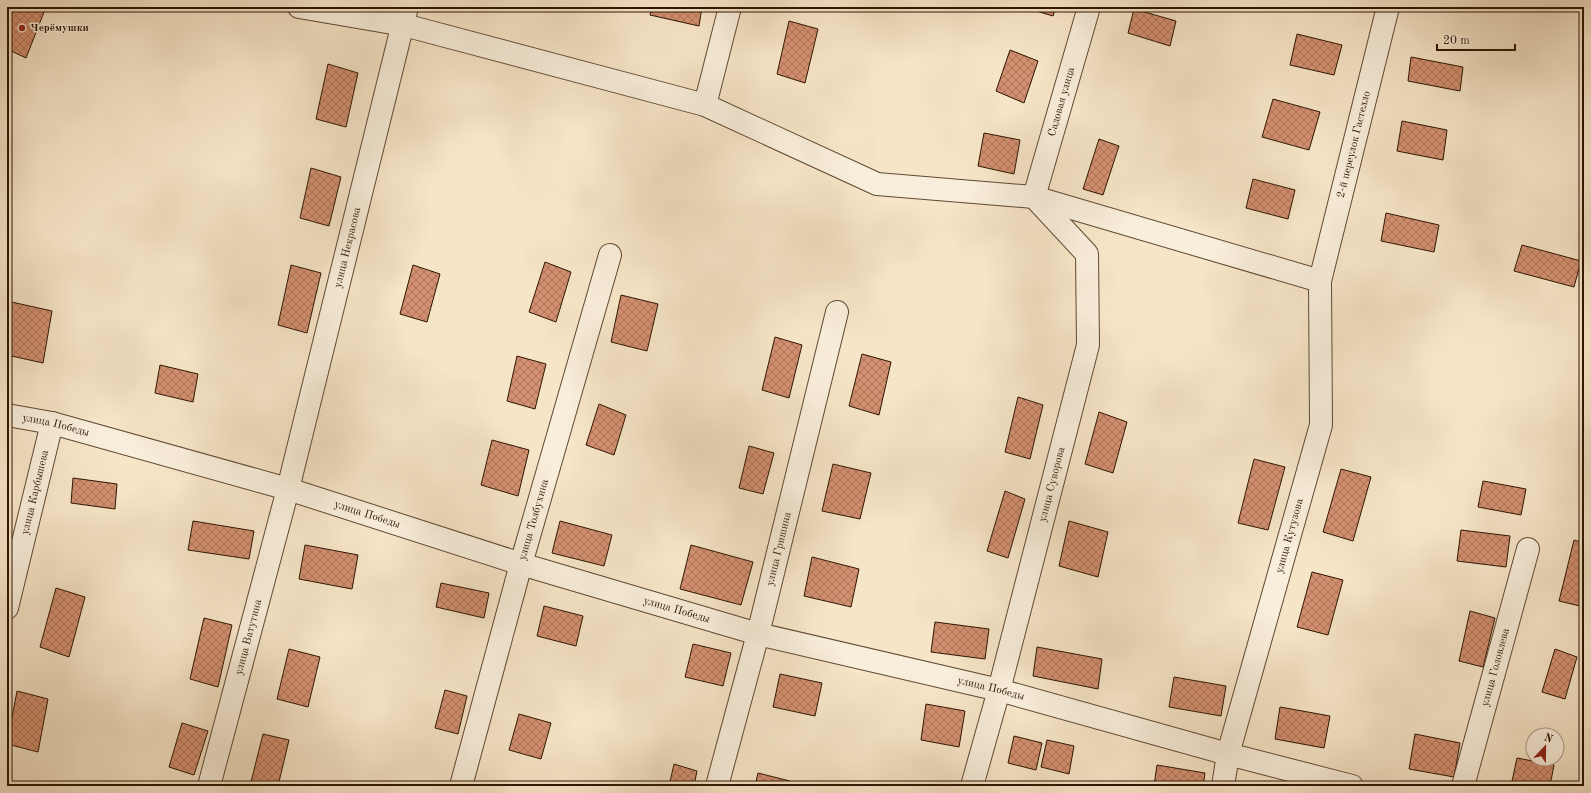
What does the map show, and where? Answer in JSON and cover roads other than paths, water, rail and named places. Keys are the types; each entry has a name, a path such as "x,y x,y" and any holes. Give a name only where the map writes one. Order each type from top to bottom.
{"street":[{"path":"299,7 405,16 705,105 877,184 1034,197 1320,281"},
{"path":"705,105 730,7"},
{"name":"Садовая улица","path":"1034,197 1089,7"},
{"name":"2-й переулок Гастелло","path":"1320,281 1388,7"},
{"name":"улица Некрасова","path":"288,489 405,16"},
{"name":"улица Суворова","path":"972,786 999,690 1088,345 1087,254 1034,197"},
{"name":"улица Толбухина","path":"461,786 521,564 610,255"},
{"name":"улица Кутузова","path":"1223,786 1228,754 1321,425 1320,281"},
{"name":"улица Гришина","path":"717,786 758,634 837,312"},
{"name":"улица Победы","path":"7,415 52,423 288,489 521,564 758,634 999,690 1228,754 1352,786"},
{"name":"улица Карбышева","path":"7,608 52,423"},
{"name":"улица Ватутина","path":"209,786 288,489"},
{"name":"улица Головлева","path":"1463,786 1528,549"}],"place":[{"name":"Черёмушки","path":"22,28"}]}
